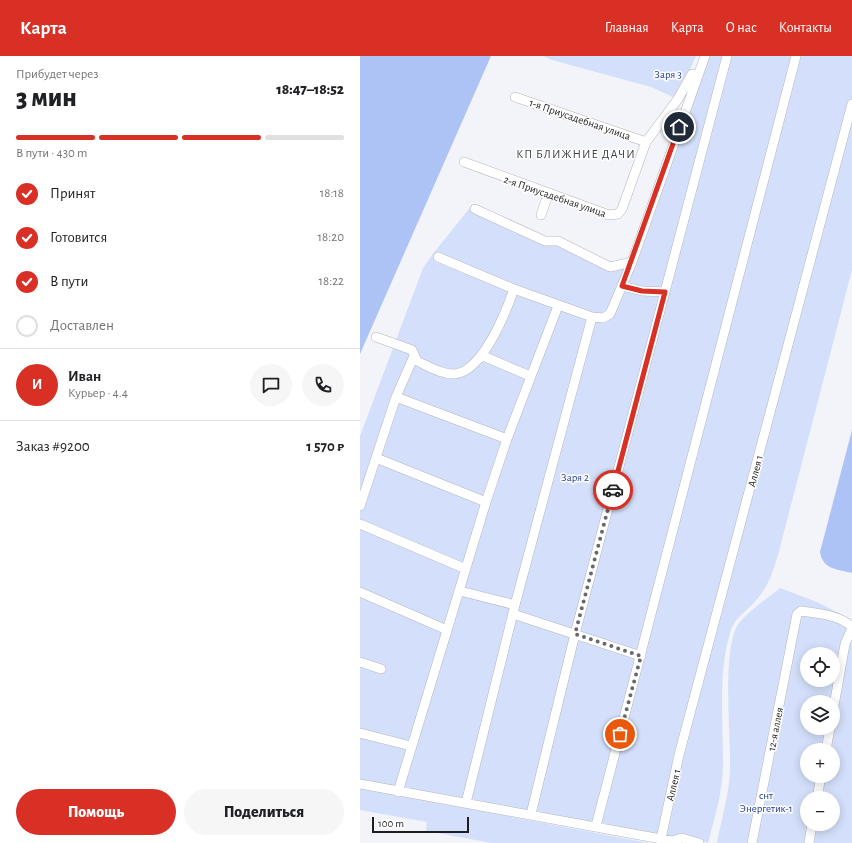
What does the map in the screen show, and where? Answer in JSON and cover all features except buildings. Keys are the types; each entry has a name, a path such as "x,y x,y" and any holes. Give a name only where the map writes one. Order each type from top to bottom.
{"street":[{"path":"646,142 683,91 699,56"},
{"path":"438,257 558,306 592,317 603,318 610,314 632,262 705,56"},
{"path":"531,814 575,634 727,56"},
{"path":"596,826 796,56"},
{"name":"1-я Приусадебная улица","path":"515,96 646,142"},
{"name":"Аллея 1","path":"661,839 679,755 852,104"},
{"name":"2-я Приусадебная улица","path":"464,162 486,172 609,215 618,214 622,209 646,142"},
{"path":"541,215 548,194"},
{"path":"475,209 545,241 558,241 610,266 632,262"},
{"path":"622,286 642,291 665,292"},
{"path":"376,337 412,350 417,361 448,374 456,374 466,370 495,336 514,289"},
{"path":"398,792 486,502 530,376 558,306"},
{"path":"466,803 514,610 592,317"},
{"path":"360,506 396,397 414,356"},
{"path":"476,360 483,356 530,376"},
{"path":"396,397 507,439"},
{"path":"376,458 486,502"},
{"path":"360,524 466,569"},
{"path":"460,591 575,634 641,656"},
{"path":"360,592 448,630"},
{"name":"12-я аллея","path":"752,843 797,614 801,611 830,616 841,619 852,627"},
{"path":"836,695 846,644 852,627"},
{"path":"360,662 381,669"},
{"path":"360,733 411,746"},
{"path":"360,784 398,792 531,814 672,841 682,838 699,843"},
{"path":"808,843 811,831"}],"green space":[{"name":"Заря 3","path":"543,56 696,56 679,94 675,98 651,87 552,60"},
{"name":"Заря 2","path":"703,56 852,56 852,270 774,567 768,583 762,593 738,618 730,633 726,649 723,680 722,781 708,843 697,839 673,839 360,782 360,436 423,268 472,205 545,239 553,236 612,265 630,260"},
{"name":"снт Энергетик-1","path":"780,588 817,602 852,620 852,843 717,843 727,798 730,771 728,675 732,639 737,626 751,611"},
{"path":"360,788 649,843 492,843 426,831 427,822 360,810"}],"water":[{"path":"360,56 491,56 360,354"},
{"path":"852,430 852,573 827,566 820,552"}],"way so far":[{"path":"613,490 575,634 641,656 620,734"}],"district":[{"name":"КП БЛИЖНИЕ ДАЧИ","path":"576,154"}],"route":[{"path":"613,490 665,292 642,291 622,286 632,262 679,127"}]}
